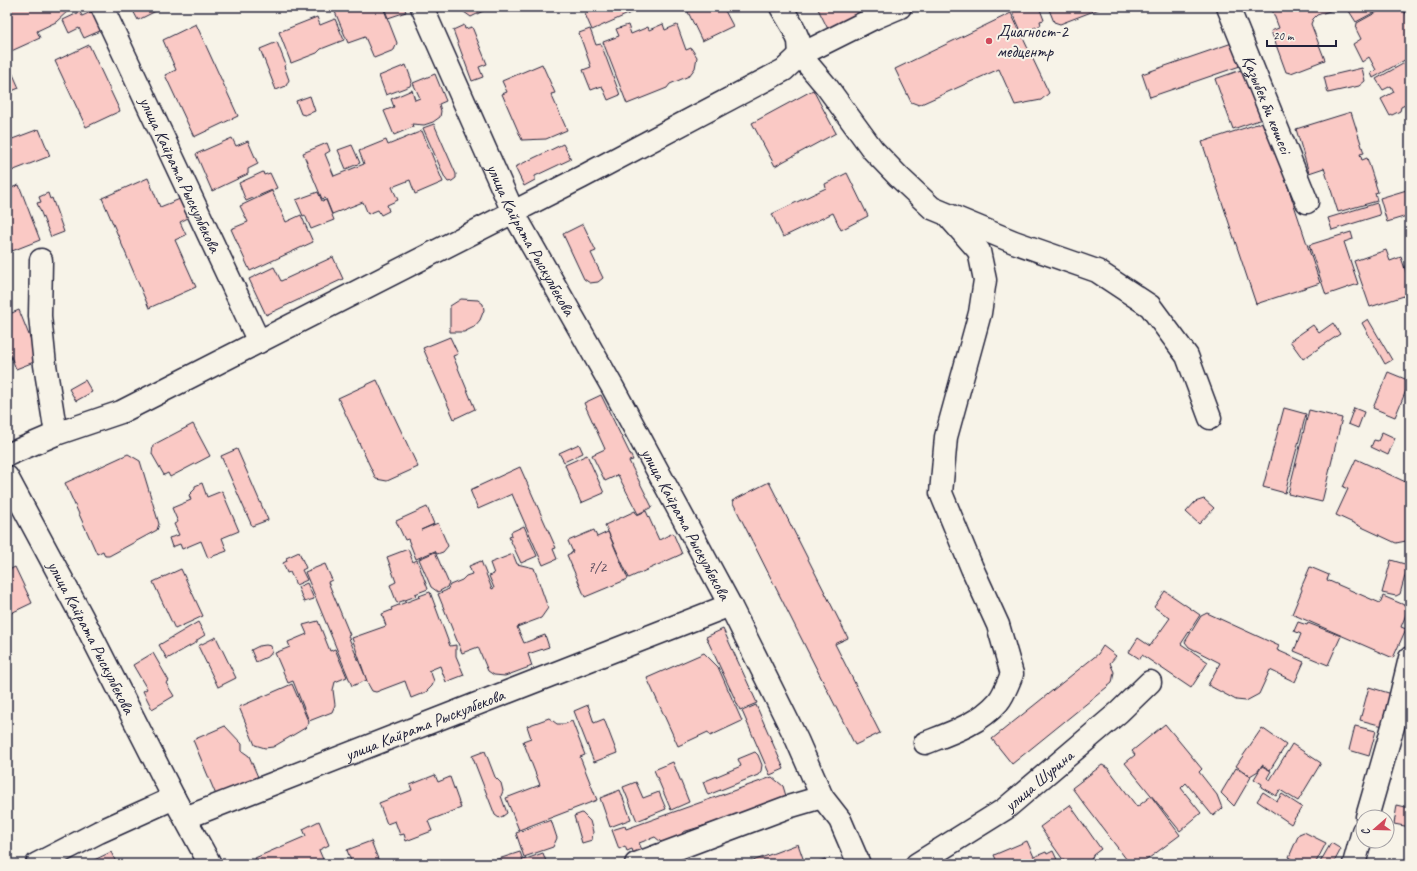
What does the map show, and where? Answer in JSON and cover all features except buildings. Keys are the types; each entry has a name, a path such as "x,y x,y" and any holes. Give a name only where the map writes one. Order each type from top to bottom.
{"street":[{"name":"улица Кайрата Рыскулбекова","path":"102,7 258,342"},
{"name":"улица Кайрата Рыскулбекова","path":"185,818 730,605 613,388 513,212 422,7"},
{"path":"781,7 793,27 799,41 800,55 827,87 873,150 899,178 932,208 1014,242 1097,271 1150,306 1187,356 1210,418"},
{"path":"7,455 56,434 121,412 513,212 784,70 800,55 874,18 900,7"},
{"name":"Қазыбек би көшесі","path":"1228,7 1307,202"},
{"path":"925,743 978,720 999,702 1012,674 998,625 972,568 941,493 946,437 980,313 985,280 979,251 945,213"},
{"path":"41,260 40,316 56,434"},
{"name":"улица Кайрата Рыскулбекова","path":"7,477 82,617 174,798 210,864"},
{"path":"730,605 797,740 822,797 840,820 859,864"},
{"path":"1369,809 1396,716 1410,658"},
{"name":"улица Шурина","path":"917,864 1004,809 1119,712 1150,682"},
{"path":"636,864 788,807 822,797"},
{"path":"37,864 99,832 174,798"},
{"path":"1354,864 1358,849"}],"place":[{"name":"Диагност-2 медцентр","path":"989,41"}]}
